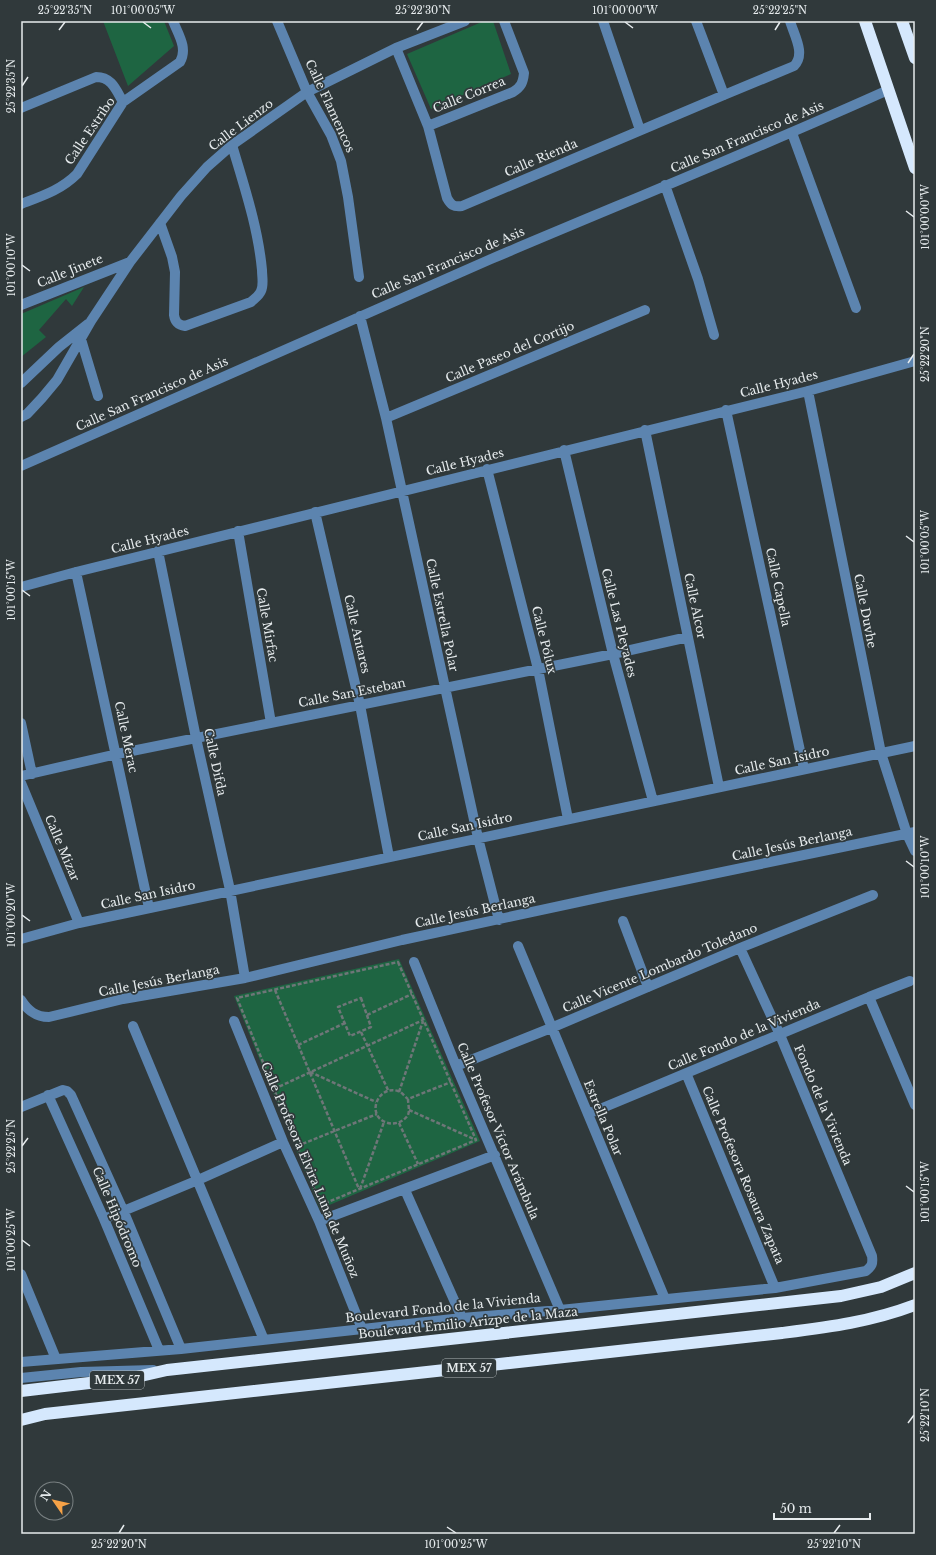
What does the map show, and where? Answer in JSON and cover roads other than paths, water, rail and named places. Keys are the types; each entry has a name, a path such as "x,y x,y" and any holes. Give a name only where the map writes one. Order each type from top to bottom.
{"highway":[{"path":"865,21 915,168"},
{"path":"902,21 915,58"},
{"name":"Boulevard Emilio Arizpe de la Maza","path":"21,1391 125,1379 167,1370 842,1296 882,1286 915,1273"},
{"name":"MEX 57","path":"21,1420 45,1414 797,1331 842,1325 882,1316 915,1305"}],"street":[{"name":"Calle Estribo","path":"21,204 52,192 70,182 77,174 123,102 180,62 184,55 184,48 173,21"},
{"name":"Calle Flamencos","path":"277,21 307,92 331,135 341,161 348,197 359,277"},
{"name":"Calle Lienzo","path":"21,417 27,414 42,398 61,373 79,335 91,321 130,262 160,223 207,167 232,145 307,92 396,48 465,21"},
{"name":"Calle Correa","path":"428,126 513,92 520,87 524,81 524,73 504,21"},
{"path":"603,21 640,130"},
{"path":"696,21 724,95"},
{"name":"Calle Rienda","path":"396,48 428,126 447,198 450,204 456,207 462,206 794,66 800,58 800,54 790,21"},
{"path":"21,108 96,77 106,78 110,81 123,102"},
{"name":"Calle San Francisco de Asis","path":"21,466 360,316 665,185 792,133 888,90"},
{"path":"792,133 856,308"},
{"path":"160,223 172,257 175,272 174,315 175,321 179,325 185,326 251,302 261,292 263,285 256,230 232,145"},
{"path":"665,185 698,279 714,335"},
{"name":"Calle Jinete","path":"21,305 130,262"},
{"name":"Calle Paseo del Cortijo","path":"386,418 645,310"},
{"name":"Calle Estrella Polar","path":"360,316 386,418 478,838 499,920"},
{"path":"79,335 98,396"},
{"name":"Calle Lienzo","path":"21,383 54,351 79,335"},
{"name":"Calle Hyades","path":"21,587 238,531 808,391 915,362"},
{"name":"Calle Duvhe","path":"808,391 881,753 911,833 915,851"},
{"name":"Calle Capella","path":"726,410 804,769"},
{"name":"Calle Alcor","path":"645,430 719,787"},
{"name":"Calle Las Pleyades","path":"564,450 613,654 653,802"},
{"name":"Calle Pólux","path":"486,470 538,669 568,819"},
{"name":"Calle Antares","path":"315,512 360,705 389,857"},
{"name":"Calle Mirfac","path":"238,531 271,723"},
{"name":"Calle Difda","path":"158,551 196,738 230,890 245,978"},
{"name":"Calle Merac","path":"76,572 117,754 149,908"},
{"name":"Calle San Esteban","path":"21,776 117,754 613,654 688,636"},
{"path":"21,723 32,774"},
{"name":"Calle San Isidro","path":"21,939 79,923 230,890 915,746"},
{"name":"Calle Mizar","path":"21,783 79,923"},
{"name":"Calle Jesús Berlanga","path":"21,1000 27,1008 41,1017 49,1017 123,999 245,978 402,940 911,833"},
{"name":"Calle Vicente Lombardo Toledano","path":"456,1066 551,1028 740,948 873,895"},
{"path":"623,921 648,987"},
{"name":"Estrella Polar","path":"518,946 665,1299"},
{"name":"Fondo de la Vivienda","path":"740,948 780,1035 872,1256 873,1262 871,1267 866,1271"},
{"name":"Calle Profesor Víctor Arámbula","path":"414,962 456,1066 560,1310"},
{"name":"Calle Fondo de la Vivienda","path":"588,1114 910,981"},
{"path":"869,997 915,1105"},
{"name":"Calle Profesora Elvira Luna de Muñoz","path":"234,1021 284,1142 319,1221 362,1330"},
{"path":"133,1026 264,1340"},
{"name":"Calle Profesora Rosaura Zapata","path":"686,1073 775,1288"},
{"name":"Calle Hipódromo","path":"159,1350 104,1219 48,1095 63,1090 71,1095 123,1210 181,1349"},
{"path":"21,1107 48,1095"},
{"path":"104,1219 284,1142"},
{"path":"319,1221 495,1155"},
{"path":"405,1190 462,1318"},
{"name":"Boulevard Fondo de la Vivienda","path":"21,1362 181,1349 462,1318 560,1310 775,1288 866,1271"},
{"path":"21,1274 56,1359"},
{"path":"21,1378 81,1372 167,1370"}]}
